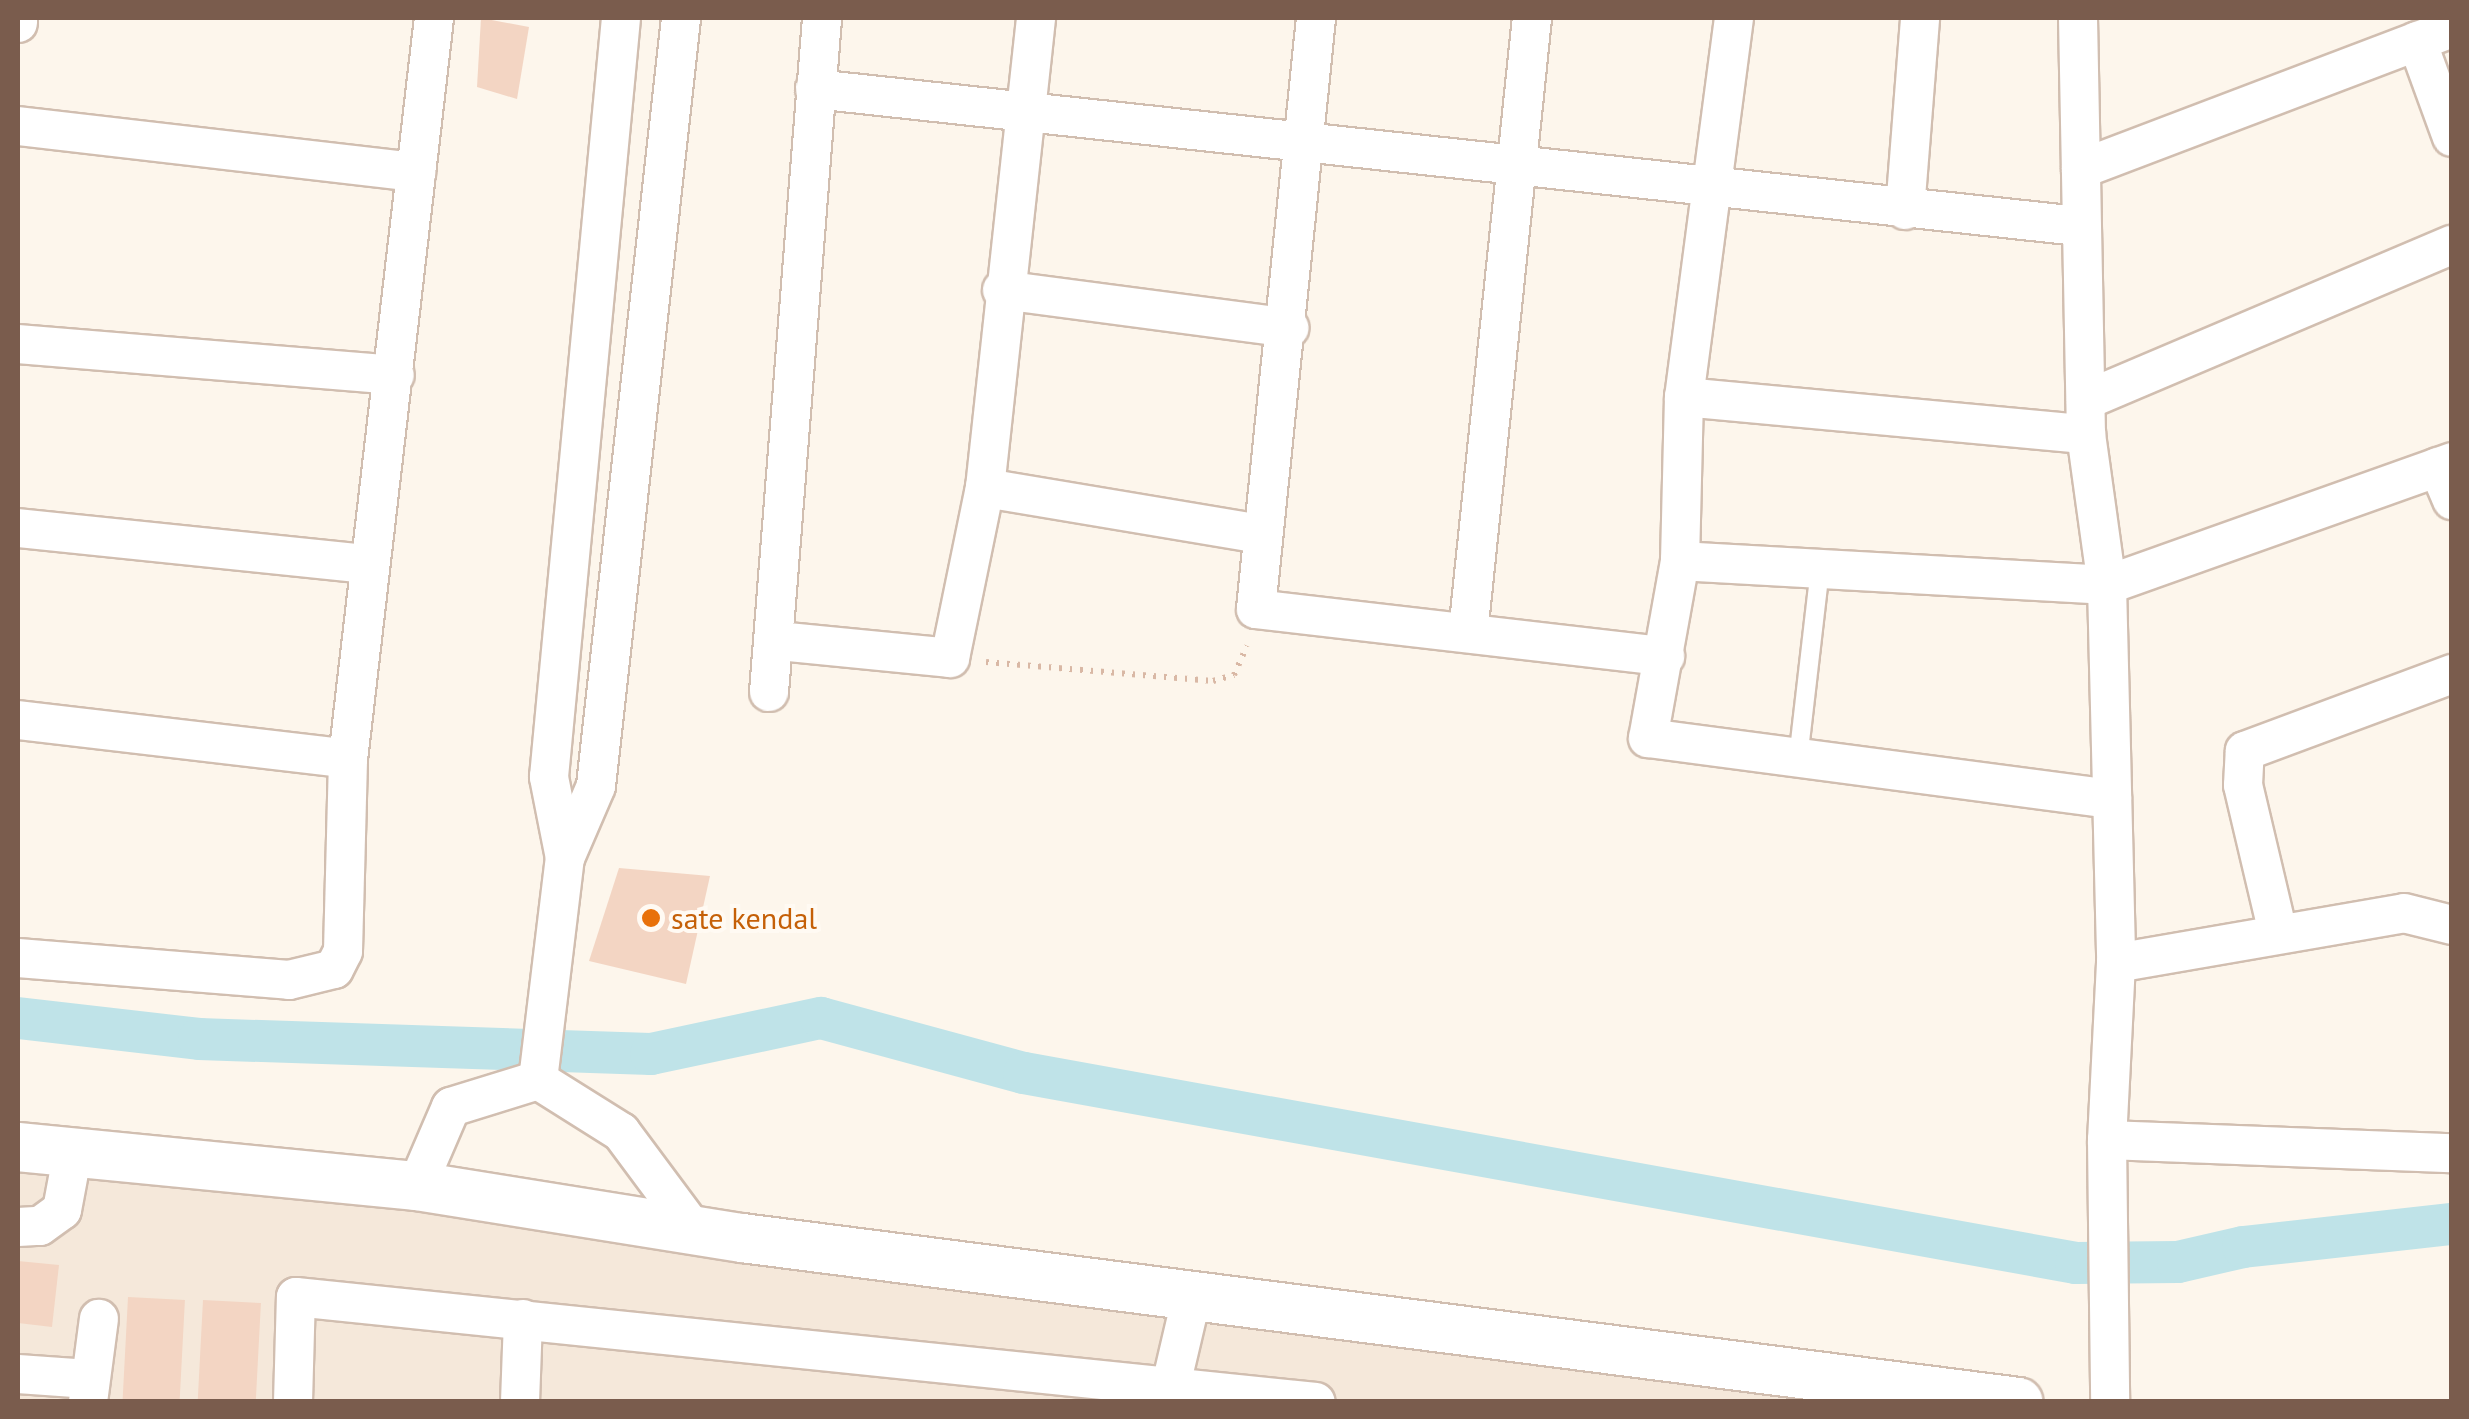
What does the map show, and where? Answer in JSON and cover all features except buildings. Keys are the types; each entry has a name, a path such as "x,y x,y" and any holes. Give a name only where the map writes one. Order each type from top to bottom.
{"street":[{"path":"18,958 289,980 334,969 343,951 348,759 434,18"},
{"path":"564,858 549,777 621,18"},
{"path":"539,1058 564,858 596,786 681,18"},
{"path":"769,692 778,641 822,18"},
{"path":"778,641 950,658 985,488 1002,290 1030,110 1036,18"},
{"path":"1316,18 1288,328 1261,534 1256,609 1665,656"},
{"path":"1468,633 1532,18"},
{"path":"1734,18 1716,191 1684,397 1680,561 1649,739 2112,799"},
{"path":"1906,210 1920,18"},
{"path":"2078,18 2078,226 2086,417 2106,586 2116,962 2107,1140 2113,1293 2110,1402"},
{"path":"2081,169 2434,34 2452,138"},
{"path":"815,89 1304,139 1716,191 2078,226"},
{"path":"18,126 416,172"},
{"path":"607,168 662,174"},
{"path":"1684,397 2086,417 2452,244"},
{"path":"1002,290 1288,328"},
{"path":"18,344 394,375"},
{"path":"1680,561 2106,586 2447,477"},
{"path":"985,488 1261,534"},
{"path":"18,528 368,564"},
{"path":"2278,933 2243,785 2245,750 2452,674"},
{"path":"18,720 348,759"},
{"path":"2116,962 2404,913 2452,895"},
{"path":"2404,913 2452,925"},
{"path":"417,1186 452,1107 539,1058"},
{"path":"539,1058 621,1132 690,1225"},
{"path":"2107,1140 2452,1153"},
{"path":"18,1147 417,1186 690,1225 742,1238 1192,1295 1904,1394 2019,1402"},
{"path":"18,1227 40,1226 62,1210 73,1151"},
{"path":"1168,1393 1192,1295"},
{"path":"293,1402 296,1297 1168,1393 1316,1402"},
{"path":"18,1374 89,1390 98,1319"},
{"path":"520,1402 523,1319"}],"lane":[{"path":"1798,759 1820,569"}],"path":[{"path":"950,658 1213,682 1234,675 1244,662 1256,609"}],"shaded area":[{"path":"18,1148 1956,1401 18,1401"}],"waterway":[{"path":"18,1018 199,1039 651,1054 821,1018 1024,1073 2076,1263 2178,1262 2243,1247 2452,1224"}],"place":[{"name":"sate kendal","path":"651,918"}]}
